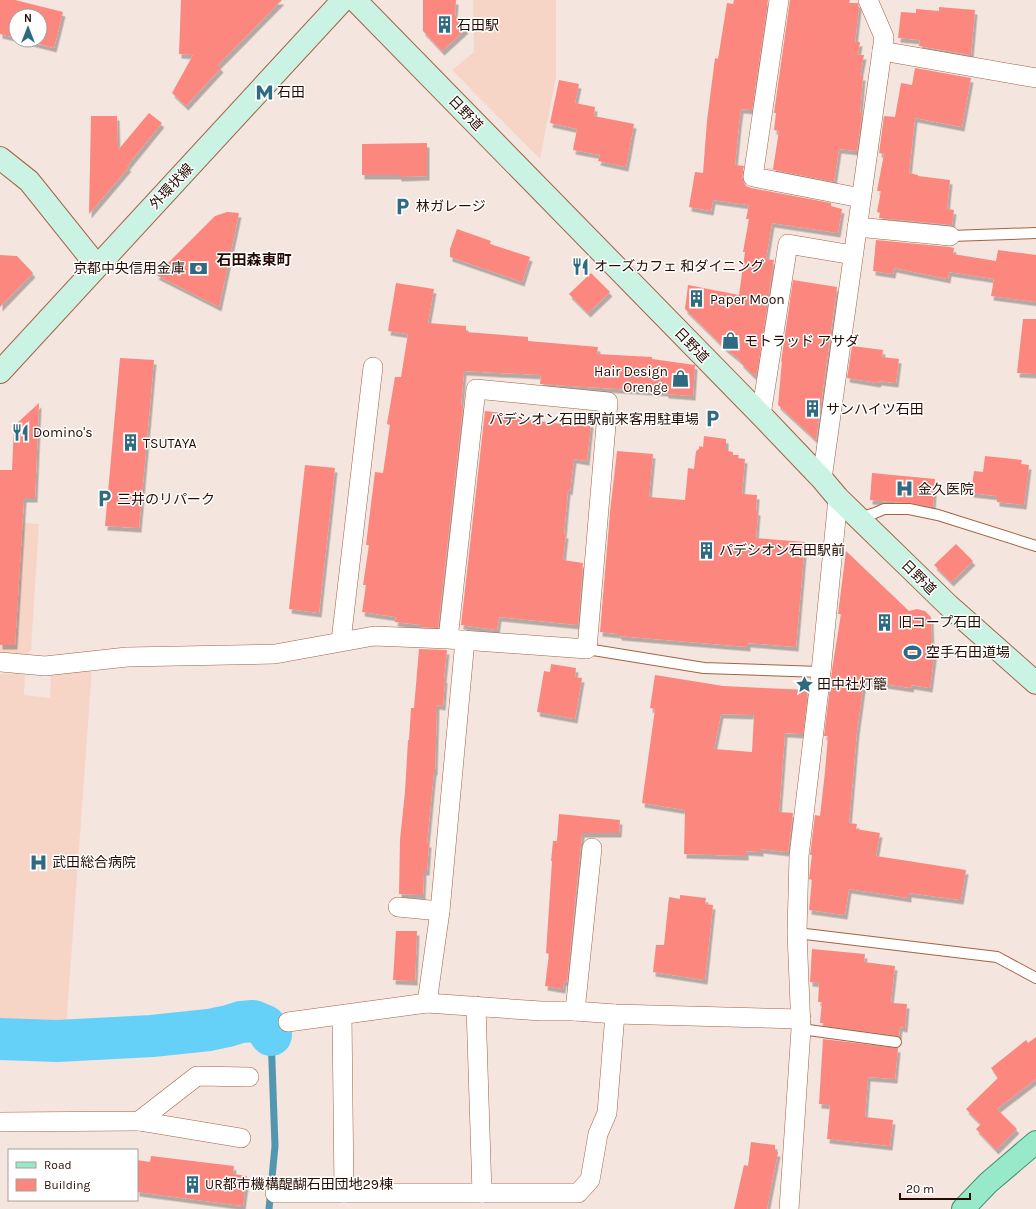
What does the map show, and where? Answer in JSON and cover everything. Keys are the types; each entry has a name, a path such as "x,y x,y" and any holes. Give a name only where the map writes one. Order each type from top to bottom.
{"main road":[{"path":"963,1209 988,1183 1036,1142"}],"street":[{"name":"外環状線","path":"0,372 343,0"},
{"name":"日野道","path":"355,0 761,415 822,478 838,498 948,605 1036,683"},
{"path":"779,0 754,177 861,198"},
{"path":"822,478 884,37 868,0"},
{"path":"882,51 1036,78"},
{"path":"0,158 29,181 97,266"},
{"path":"857,227 950,236"},
{"path":"761,415 788,244 853,255"},
{"path":"341,641 373,367"},
{"path":"0,662 45,666 127,657 275,654 374,636 456,639 586,649 608,402 476,389 456,639 440,911 427,1003"},
{"path":"789,1209 801,1024 797,932 799,856 821,672 838,498"},
{"path":"575,1011 592,848"},
{"path":"398,907 440,911"},
{"path":"288,1022 427,1003 541,1012 575,1011 801,1024"},
{"path":"476,1006 482,1193"},
{"path":"275,1193 578,1193 590,1180 598,1134 607,1113 615,1014"},
{"path":"342,1015 344,1193"},
{"path":"139,1121 196,1076 249,1077"},
{"path":"0,1122 139,1121 241,1138"}],"lane":[{"path":"950,236 1036,233"},
{"path":"859,518 884,509 909,509 938,515 1036,546"},
{"path":"586,649 704,668 821,672"},
{"path":"797,932 997,957 1036,978"},
{"path":"801,1024 896,1042"}],"shaded area":[{"path":"473,0 556,0 556,78 540,159 452,70 474,52"},
{"path":"0,521 39,524 31,650 24,656 0,652"},
{"name":"武田総合病院","path":"92,668 66,1029 0,1026 0,674 25,673 24,695 50,698 51,673"}],"building":[{"path":"0,0 15,0 47,8 8,8 8,36 0,34"},
{"path":"181,0 282,0 218,65 221,68 186,106 172,93 193,55 179,54"},
{"name":"石田駅","path":"423,0 456,0 455,15 466,29 442,51 423,31"},
{"path":"734,0 768,0 752,110 741,109 735,165 744,166 742,175 743,181 746,186 751,188 831,203 831,206 842,209 838,233 772,223 766,259 774,260 757,373 753,375 741,363 741,361 725,348 685,309 688,285 739,295 745,252 743,252 749,219 746,219 749,205 713,200 711,211 689,207 695,172 703,173 707,121 715,58 718,59 727,3 733,4"},
{"path":"790,0 850,0 849,3 858,3 859,7 855,42 860,42 858,55 864,55 860,76 863,76 860,113 862,113 857,151 839,149 834,182 765,168 773,169 779,131 774,130 776,113 774,113"},
{"path":"939,7 975,10 971,55 919,46 920,40 898,38 901,12 916,13 916,9 939,11"},
{"path":"48,8 63,12 54,48 48,46"},
{"path":"915,68 971,78 962,127 915,118 909,173 918,176 950,180 947,209 954,210 952,225 879,218 880,213 877,212 881,191 877,191 884,154 879,153 884,116 895,117 901,83 912,85"},
{"path":"559,80 579,84 575,103 595,107 594,116 634,124 626,167 598,161 600,155 573,150 577,129 550,123"},
{"path":"149,113 162,123 127,166 129,167 89,214 91,116 117,116 118,150"},
{"path":"427,143 427,176 399,177 399,175 362,175 362,144"},
{"path":"227,212 239,213 219,307 156,275 215,216"},
{"path":"457,229 491,241 490,244 530,257 522,282 450,257 450,249"},
{"path":"876,240 950,247 954,248 953,254 996,261 998,250 1036,255 1036,302 991,296 994,279 949,272 948,279 894,268 893,274 873,271"},
{"path":"0,255 17,256 33,273 0,307"},
{"path":"591,273 610,292 588,313 569,294"},
{"path":"793,280 837,287 816,440 778,405 782,361 781,362"},
{"path":"396,283 434,289 428,323 466,326 466,332 528,337 528,341 598,347 597,354 652,357 652,359 695,365 693,396 666,394 666,392 540,384 541,375 464,371 461,405 463,405 438,628 421,627 421,625 395,622 396,617 362,612 366,585 363,585 369,545 366,545 375,472 383,473 390,425 387,424 395,377 401,377 408,334 388,331"},
{"path":"1023,319 1036,319 1036,374 1017,373"},
{"path":"852,346 883,350 882,357 899,359 896,383 879,381 878,383 847,378"},
{"name":"TSUTAYA","path":"120,358 154,360 139,528 105,526"},
{"path":"39,403 35,498 24,498 15,645 0,645 0,470 12,470 14,426"},
{"path":"485,411 523,415 523,419 571,425 571,421 591,423 587,461 574,459 570,491 568,490 564,534 566,534 563,560 583,563 578,625 499,617 497,630 461,625"},
{"path":"704,436 726,439 726,449 733,452 733,455 739,455 738,458 745,459 742,494 757,495 756,511 758,511 756,538 805,542 796,647 748,643 748,647 619,636 619,634 600,632 610,512 617,451 653,454 649,497 685,500 688,468 694,469 696,451 699,449 699,446 703,447"},
{"path":"985,456 1022,460 1021,464 1029,465 1024,505 997,502 997,496 971,493 974,471 983,472"},
{"path":"305,465 335,468 319,613 289,609"},
{"name":"金久医院","path":"872,473 935,479 933,507 910,503 870,500"},
{"path":"956,544 973,561 951,582 934,565"},
{"path":"846,551 909,611 917,609 925,611 931,617 932,649 935,650 930,688 912,685 911,688 864,681 857,731 849,823 857,824 856,829 880,833 876,856 966,870 961,900 909,893 909,898 849,889 845,915 809,910 812,880 809,879 812,855 810,855 815,815 820,816 828,736 824,736 841,614 838,614"},
{"path":"419,649 447,650 443,706 437,705 435,771 427,843 429,843 427,871 424,871 423,895 399,894 400,839 408,740 411,708 414,708"},
{"path":"551,664 576,668 575,677 582,678 575,719 537,712 544,671 550,672"},
{"path":"655,675 723,686 808,690 803,734 785,733 779,812 793,813 788,852 761,849 761,852 746,851 746,856 684,854 685,810 642,803 655,709 650,708","holes":["721,714 754,715 752,752 714,749"]},
{"path":"559,814 620,820 619,833 582,833 567,982 564,981 563,989 545,986 549,954 546,953 551,861 553,841 557,841"},
{"path":"680,895 706,898 705,904 713,905 705,980 653,972 656,945 664,945 669,897 680,899"},
{"path":"396,931 417,931 415,981 393,980"},
{"path":"812,949 865,954 864,962 895,966 891,1001 892,1003 907,1004 905,1028 900,1027 899,1036 824,1026 824,1023 820,1023 822,1002 818,1002 819,983 810,982"},
{"path":"1036,1037 1036,1079 997,1109 1017,1129 996,1150 976,1129 981,1124 966,1109 998,1078 991,1068 1026,1040 1028,1043"},
{"path":"823,1039 898,1048 895,1079 868,1077 865,1117 893,1120 890,1146 827,1139 830,1105 819,1104"},
{"path":"751,1142 775,1145 775,1152 778,1152 767,1209 734,1209 744,1165 748,1166"},
{"name":"UR都市機構醍醐石田団地29棟","path":"151,1156 234,1166 233,1174 247,1176 243,1206 138,1192 138,1160 150,1162"}],"waterway":[{"path":"0,1039 57,1041 152,1036 209,1030 241,1022 253,1021 265,1026 271,1035"},
{"path":"269,1209 275,1146 271,1035"}],"place":[{"name":"石田駅","path":"444,25"},
{"name":"石田","path":"264,92"},
{"name":"林ガレージ","path":"403,206"},
{"name":"オーズカフェ 和ダイニング","path":"581,266"},
{"name":"京都中央信用金庫","path":"198,268"},
{"name":"Paper Moon","path":"697,299"},
{"name":"モトラッド アサダ","path":"731,341"},
{"name":"Hair Design Orenge","path":"681,379"},
{"name":"サンハイツ石田","path":"813,409"},
{"name":"パデシオン石田駅前来客用駐車場","path":"712,419"},
{"name":"Domino's","path":"20,432"},
{"name":"TSUTAYA","path":"130,443"},
{"name":"金久医院","path":"905,489"},
{"name":"三井のリパーク","path":"104,499"},
{"name":"パデシオン石田駅前","path":"706,550"},
{"name":"旧コープ石田","path":"885,622"},
{"name":"空手石田道場","path":"913,652"},
{"name":"田中社灯籠","path":"804,684"},
{"name":"武田総合病院","path":"39,862"},
{"name":"UR都市機構醍醐石田団地29棟","path":"192,1184"}],"district":[{"name":"石田森東町","path":"254,260"}]}
